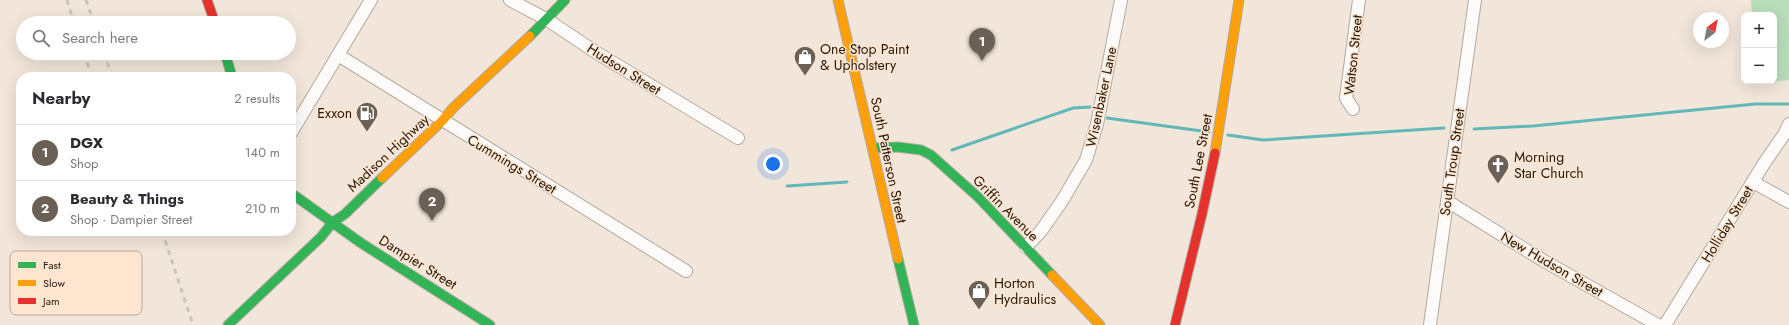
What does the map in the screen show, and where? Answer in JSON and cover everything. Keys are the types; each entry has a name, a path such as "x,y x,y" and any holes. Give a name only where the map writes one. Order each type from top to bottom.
{"main road":[{"path":"207,0 213,16"},
{"name":"Madison Highway","path":"228,325 321,237 333,222 344,214 442,121 453,108 566,0"},
{"name":"South Patterson Street","path":"838,0 873,148 884,203 914,325"},
{"name":"South Lee Street","path":"1175,325 1200,222 1217,139 1230,65 1239,0"},
{"path":"226,60 230,72"},
{"name":"Griffin Avenue","path":"873,148 898,147 921,150 931,155 978,197 1100,325"},
{"name":"Dampier Street","path":"296,196 361,243 490,325"}],"street":[{"path":"296,125 371,0"},
{"name":"Hudson Street","path":"510,0 546,19 604,57 738,138"},
{"name":"Wisenbaker Lane","path":"1026,247 1041,231 1062,201 1086,160 1095,130 1121,0"},
{"name":"Watson Street","path":"1353,110 1346,98 1359,0"},
{"name":"South Troup Street","path":"1430,325 1475,0"},
{"name":"Cummings Street","path":"338,55 442,121 686,271"},
{"name":"Holliday Street","path":"1665,325 1789,124"},
{"path":"1753,182 1789,202"},
{"name":"New Hudson Street","path":"1447,201 1544,261 1658,325"}],"green space":[{"path":"1751,0 1789,0 1789,80 1777,81 1777,12 1752,12"}],"waterway":[{"path":"1474,129 1533,126 1755,104 1789,104"},
{"path":"952,150 1073,108 1091,107"},
{"path":"1107,118 1209,132"},
{"path":"1228,135 1263,140 1444,128"},
{"path":"787,186 847,182"}],"railway":[{"path":"67,0 72,16"},
{"path":"86,0 92,16"},
{"path":"86,60 90,72"},
{"path":"106,60 110,72"},
{"path":"164,236 193,325"}],"traffic: fast":[{"path":"530,36 565,0"},
{"path":"227,60 231,72"},
{"path":"873,148 898,147 921,150 931,155 978,197 1052,275"},
{"path":"228,325 321,237 333,222 345,214 382,178"},
{"path":"296,197 361,243 490,325"},
{"path":"898,259 914,325"}],"traffic: slow":[{"path":"838,0 898,259"},
{"path":"1215,153 1239,0"},
{"path":"382,178 442,121 453,108 530,36"},
{"path":"1052,275 1100,325"}],"traffic: jam":[{"path":"207,0 213,16"},
{"path":"1175,325 1215,153"}],"place":[{"name":"DGX","path":"982,61"},
{"name":"One Stop Paint & Upholstery","path":"805,76"},
{"name":"Exxon","path":"367,132"},
{"name":"Morning Star Church","path":"1498,184"},
{"name":"Beauty & Things","path":"432,221"},
{"name":"Horton Hydraulics","path":"979,310"}]}
